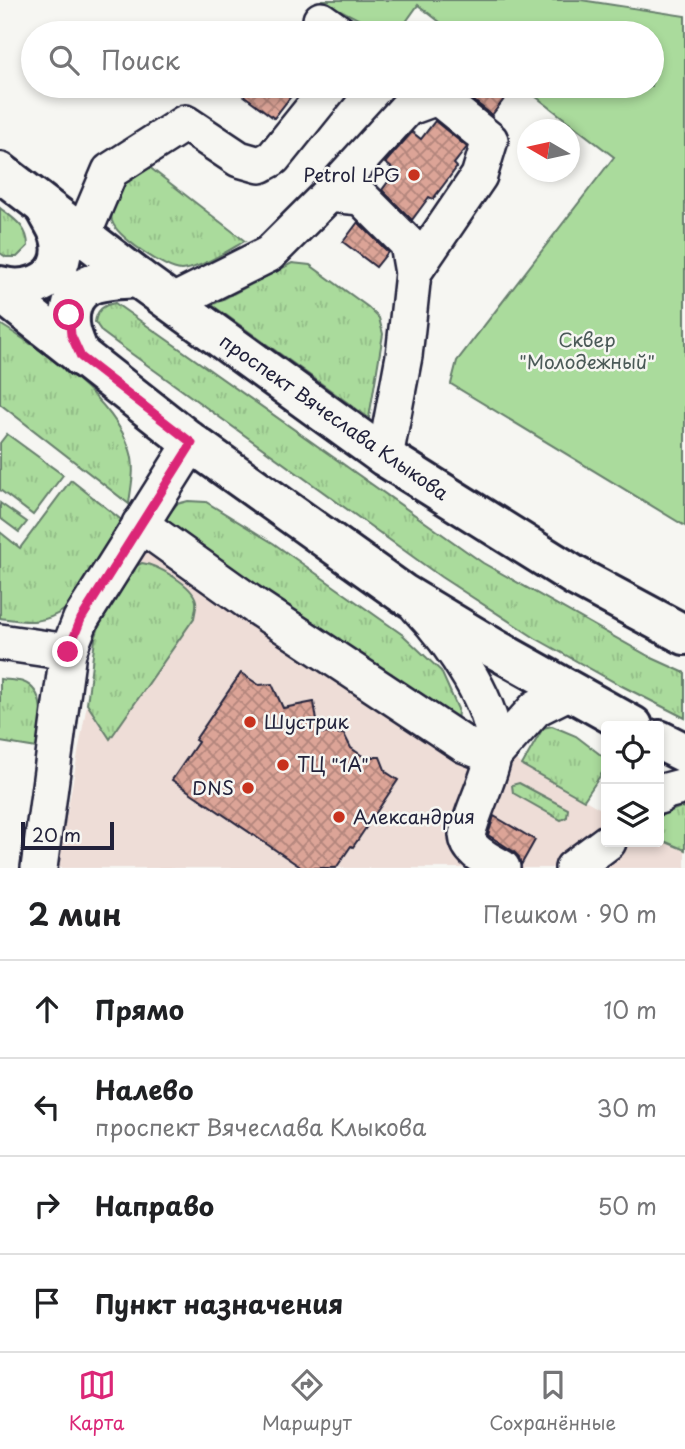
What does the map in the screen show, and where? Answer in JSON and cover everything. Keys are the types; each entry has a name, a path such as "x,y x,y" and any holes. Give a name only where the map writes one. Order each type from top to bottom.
{"main road":[{"name":"проспект Вячеслава Клыкова","path":"0,172 82,237 385,457 575,576 685,635"},
{"path":"0,286 26,289 45,281 58,268 61,250 59,234 46,209"},
{"path":"81,357 71,335 69,315 76,293 100,282 138,278"},
{"path":"0,292 192,443 402,593 624,721"},
{"path":"664,742 685,753"}],"lane":[{"path":"82,237 110,171 185,123 239,159 260,165 273,158 321,98"},
{"path":"172,303 269,254 329,194 407,108 434,98"},
{"path":"413,273 479,176 490,141 438,98"},
{"path":"329,194 361,197 408,244 413,273 404,356 385,457"},
{"path":"39,868 68,652 81,619 192,443"},
{"path":"140,524 249,602 465,744 493,756"},
{"path":"402,593 419,607 441,633 467,670 489,718 493,756 467,842 502,868"},
{"path":"0,642 68,652"},
{"path":"493,756 536,708 569,691"},
{"path":"664,792 685,786"},
{"path":"573,868 601,847"}],"shaded area":[{"path":"161,524 503,753 601,809 601,847 664,847 664,841 685,850 685,868 57,868 87,704 110,739 130,569"}],"green space":[{"name":"Сквер \"Молодежный\"","path":"321,0 581,0 685,16 685,526 451,384 457,361 614,157 580,131 580,119 565,119 538,98 664,98 664,21 439,21 418,5 407,21 362,21"},
{"path":"144,163 245,241 205,263 181,270 164,264 132,243 112,221 112,203 120,173"},
{"path":"0,208 19,224 26,234 28,246 17,257 6,257 0,253"},
{"path":"292,263 310,265 379,318 383,334 369,418 212,305"},
{"path":"115,303 483,563 652,658 685,673 685,718 535,638 441,577 118,344 102,332 95,322 101,309"},
{"path":"0,324 76,378 109,412 132,457 129,504 0,404"},
{"path":"7,434 63,475 33,515 0,490 0,443"},
{"path":"71,480 124,522 67,608 43,620 19,621 0,618 0,532 20,548"},
{"path":"188,501 206,502 273,543 403,635 441,671 458,709 457,729 161,524 177,504"},
{"path":"0,503 27,522 19,532 0,518"},
{"path":"142,563 182,582 193,595 196,609 194,618 110,739 87,704 95,639 105,609 130,569"},
{"path":"0,679 23,682 37,694 41,711 37,748 0,742"},
{"path":"552,726 576,736 601,755 601,774 584,800 522,765 543,728"},
{"path":"519,783 568,809 567,817 561,820 513,793 512,785"},
{"path":"685,808 685,850 664,841 664,814"}],"building":[{"path":"247,98 290,98 274,118"},
{"path":"470,98 505,98 492,115"},
{"path":"435,121 467,147 454,164 457,167 433,199 429,197 412,220 382,190 396,171 385,163 412,132 421,139"},
{"path":"358,222 388,252 376,267 343,242"},
{"name":"ТЦ \"1А\"","path":"241,673 259,685 272,684 283,708 314,702 319,733 344,734 351,748 364,757 380,757 386,772 398,780 336,868 302,868 172,780 198,742 195,740"},
{"path":"494,816 535,840 521,865 519,857 513,851 488,835"}],"place":[{"name":"Petrol LPG","path":"414,175"},
{"name":"Шустрик","path":"250,722"},
{"name":"ТЦ \"1А\"","path":"283,765"},
{"name":"DNS","path":"248,788"},
{"name":"Александрия","path":"339,817"}],"route":[{"path":"68,652 81,619 192,443 81,357 71,335 69,315"}]}
